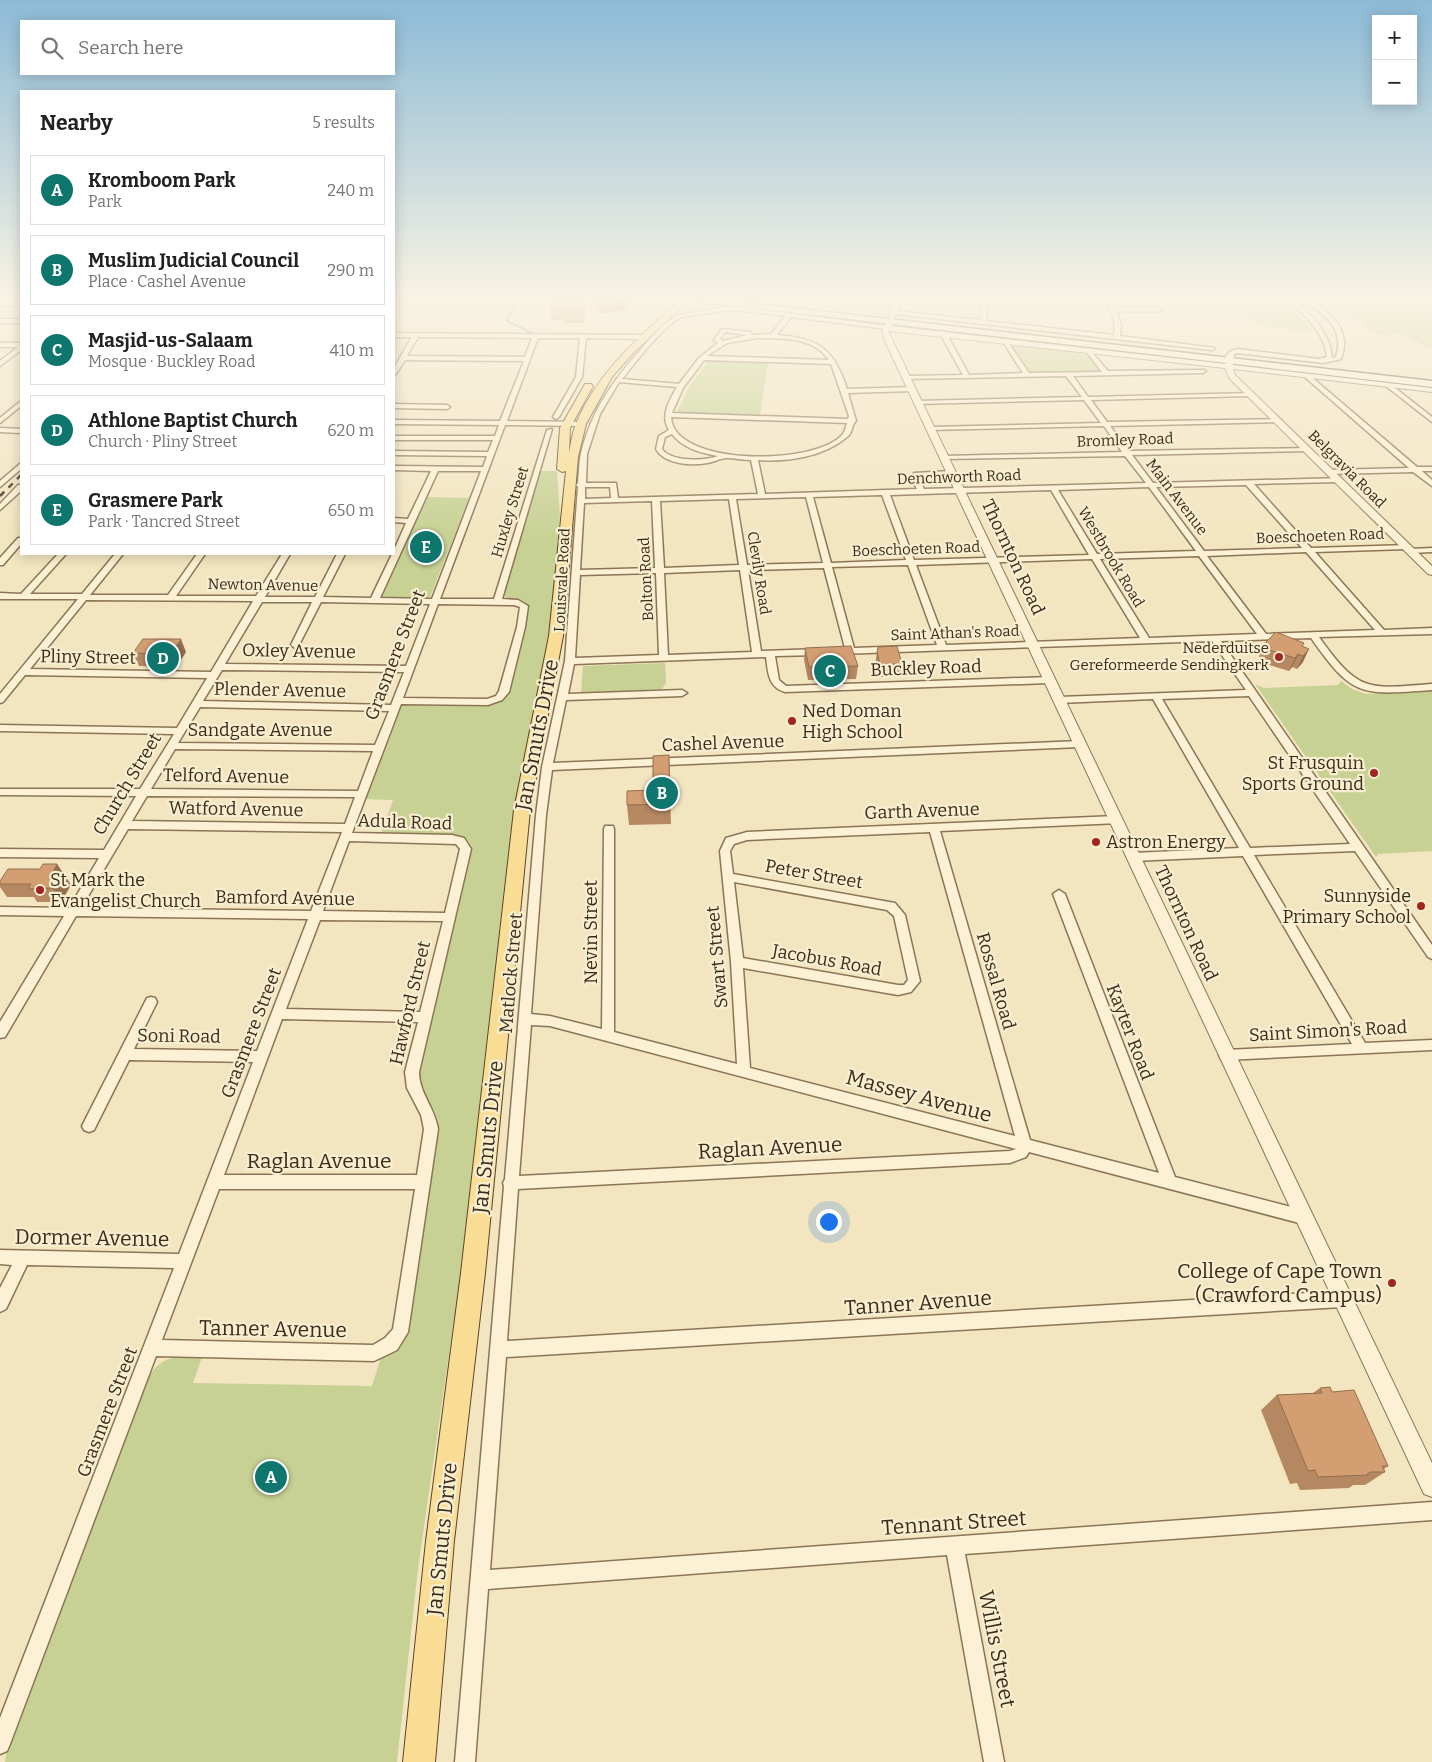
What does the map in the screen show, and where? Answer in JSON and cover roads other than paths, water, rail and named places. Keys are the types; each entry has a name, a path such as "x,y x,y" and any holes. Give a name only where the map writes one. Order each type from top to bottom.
{"main road":[{"name":"Jan Smuts Drive","path":"573,507 563,509 561,457 567,423 593,378"},
{"name":"Jan Smuts Drive","path":"573,507 568,509 572,457 581,424 607,378"},
{"path":"1381,378 1432,384"},
{"name":"Jan Smuts Drive","path":"419,1762 440,1541 473,1274 522,810 556,636 573,507"}],"street":[{"name":"Grasmere Street","path":"0,1744 521,378"},
{"path":"556,417 579,378"},
{"path":"687,378 681,386 668,415 668,425 672,431 689,444 724,456 754,459 788,458 826,449 846,437 853,421 838,378"},
{"name":"Thornton Road","path":"906,378 1432,1486"},
{"name":"Main Avenue","path":"1071,378 1264,637"},
{"name":"Belgravia Road","path":"1234,378 1432,572"},
{"path":"1310,378 1432,484"},
{"path":"1327,378 1432,390"},
{"path":"616,380 681,386"},
{"name":"Louisvale Road","path":"570,661 576,573 573,507 580,485 584,454 591,429 604,400 616,380"},
{"path":"1388,385 1432,420"},
{"path":"843,391 912,389"},
{"path":"918,403 1251,394"},
{"path":"0,422 20,404"},
{"path":"395,406 447,407"},
{"path":"668,415 853,421"},
{"path":"930,429 1278,420"},
{"path":"395,422 581,424"},
{"path":"0,430 20,431"},
{"name":"Huxley Street","path":"497,602 550,430"},
{"path":"672,431 662,436 659,449 662,454 684,461 710,461 724,456"},
{"path":"395,438 498,438"},
{"name":"Bromley Road","path":"944,458 1307,449"},
{"path":"395,453 492,454"},
{"path":"754,459 762,496"},
{"path":"0,485 20,466"},
{"path":"395,468 486,469"},
{"path":"374,601 435,469"},
{"path":"1330,472 1432,469"},
{"path":"921,492 916,480 917,475 951,473"},
{"name":"Denchworth Road","path":"573,507 616,500 1338,480"},
{"path":"1248,482 1382,633"},
{"path":"580,485 613,486 616,500"},
{"path":"0,508 20,488"},
{"name":"Westbrook Road","path":"1053,488 1146,641"},
{"path":"885,492 942,648"},
{"path":"808,494 850,651"},
{"path":"11,497 20,497"},
{"name":"Clevily Road","path":"732,497 757,654"},
{"name":"Bolton Road","path":"656,499 664,657"},
{"path":"395,520 411,521"},
{"path":"0,563 20,541"},
{"name":"Boeschoeten Road","path":"576,573 1309,550 1432,550"},
{"path":"24,596 61,555"},
{"path":"0,700 118,555"},
{"path":"170,598 200,555"},
{"name":"Church Street","path":"0,1033 285,555"},
{"path":"295,645 340,555"},
{"name":"Newton Avenue","path":"0,596 518,602 524,607"},
{"name":"Plender Avenue","path":"195,704 488,702 499,698 504,692 524,607"},
{"name":"Saint Athan's Road","path":"570,661 1432,631"},
{"path":"1313,635 1343,673 1358,686 1370,688 1432,687"},
{"path":"1215,639 1432,954"},
{"name":"Buckley Road","path":"770,654 774,682 779,687 785,689 1049,680"},
{"name":"Matlock Street","path":"465,1762 510,1183 547,767 570,661"},
{"name":"Oxley Avenue","path":"216,671 409,669"},
{"name":"Pliny Street","path":"22,672 216,671"},
{"path":"562,697 682,693"},
{"path":"1059,700 1252,693"},
{"path":"1156,697 1361,1048"},
{"path":"0,728 180,731"},
{"name":"Cashel Avenue","path":"547,767 1080,744"},
{"name":"Sandgate Avenue","path":"170,746 380,748"},
{"name":"Telford Avenue","path":"0,792 362,794"},
{"name":"Garth Avenue","path":"730,841 747,836 1116,820"},
{"name":"Watford Avenue","path":"123,826 347,833"},
{"name":"Nevin Street","path":"608,1036 609,828"},
{"name":"Rossal Road","path":"934,828 1025,1145"},
{"name":"Adula Road","path":"347,833 452,839 462,843"},
{"name":"Swart Street","path":"730,841 725,851 737,962 744,1072"},
{"name":"Hawford Street","path":"391,1344 402,1327 431,1124 429,1114 414,1089 411,1078 466,852 462,843"},
{"path":"1133,857 1358,847"},
{"path":"0,853 106,854"},
{"name":"Peter Street","path":"727,877 887,904 895,908 899,915 914,978 911,987"},
{"name":"Kayter Road","path":"1059,894 1170,1182"},
{"name":"Bamford Avenue","path":"0,911 450,917"},
{"name":"Jacobus Road","path":"737,962 898,990 911,987"},
{"name":"Soni Road","path":"89,1126 151,1002"},
{"path":"278,1014 425,1016"},
{"name":"Massey Avenue","path":"525,1019 550,1021 1303,1217"},
{"name":"Saint Simon's Road","path":"1226,1055 1432,1045"},
{"name":"Soni Road","path":"124,1054 262,1056"},
{"name":"Raglan Avenue","path":"510,1183 1010,1157 1020,1153 1025,1145"},
{"name":"Raglan Avenue","path":"214,1182 423,1182"},
{"name":"Dormer Avenue","path":"0,1258 184,1261"},
{"path":"0,1304 23,1258"},
{"name":"Tanner Avenue","path":"497,1350 1342,1298"},
{"name":"Tanner Avenue","path":"151,1348 368,1353 380,1351 391,1344"},
{"name":"Tennant Street","path":"479,1580 1432,1510"},
{"name":"Willis Street","path":"954,1546 994,1762"}],"railway":[{"path":"0,496 20,476"}],"place":[{"name":"Grasmere Park","path":"426,547"},
{"name":"Nederduitse Gereformeerde Sendingkerk","path":"1279,657"},
{"name":"Athlone Baptist Church","path":"163,658"},
{"name":"Masjid-us-Salaam","path":"830,671"},
{"name":"Ned Doman High School","path":"792,721"},
{"name":"St Frusquin Sports Ground","path":"1374,773"},
{"name":"Muslim Judicial Council","path":"662,793"},
{"name":"Astron Energy","path":"1096,842"},
{"name":"St Mark the Evangelist Church","path":"40,890"},
{"name":"Sunnyside Primary School","path":"1421,906"},
{"name":"College of Cape Town (Crawford Campus)","path":"1392,1283"},
{"name":"Kromboom Park","path":"271,1477"}]}
